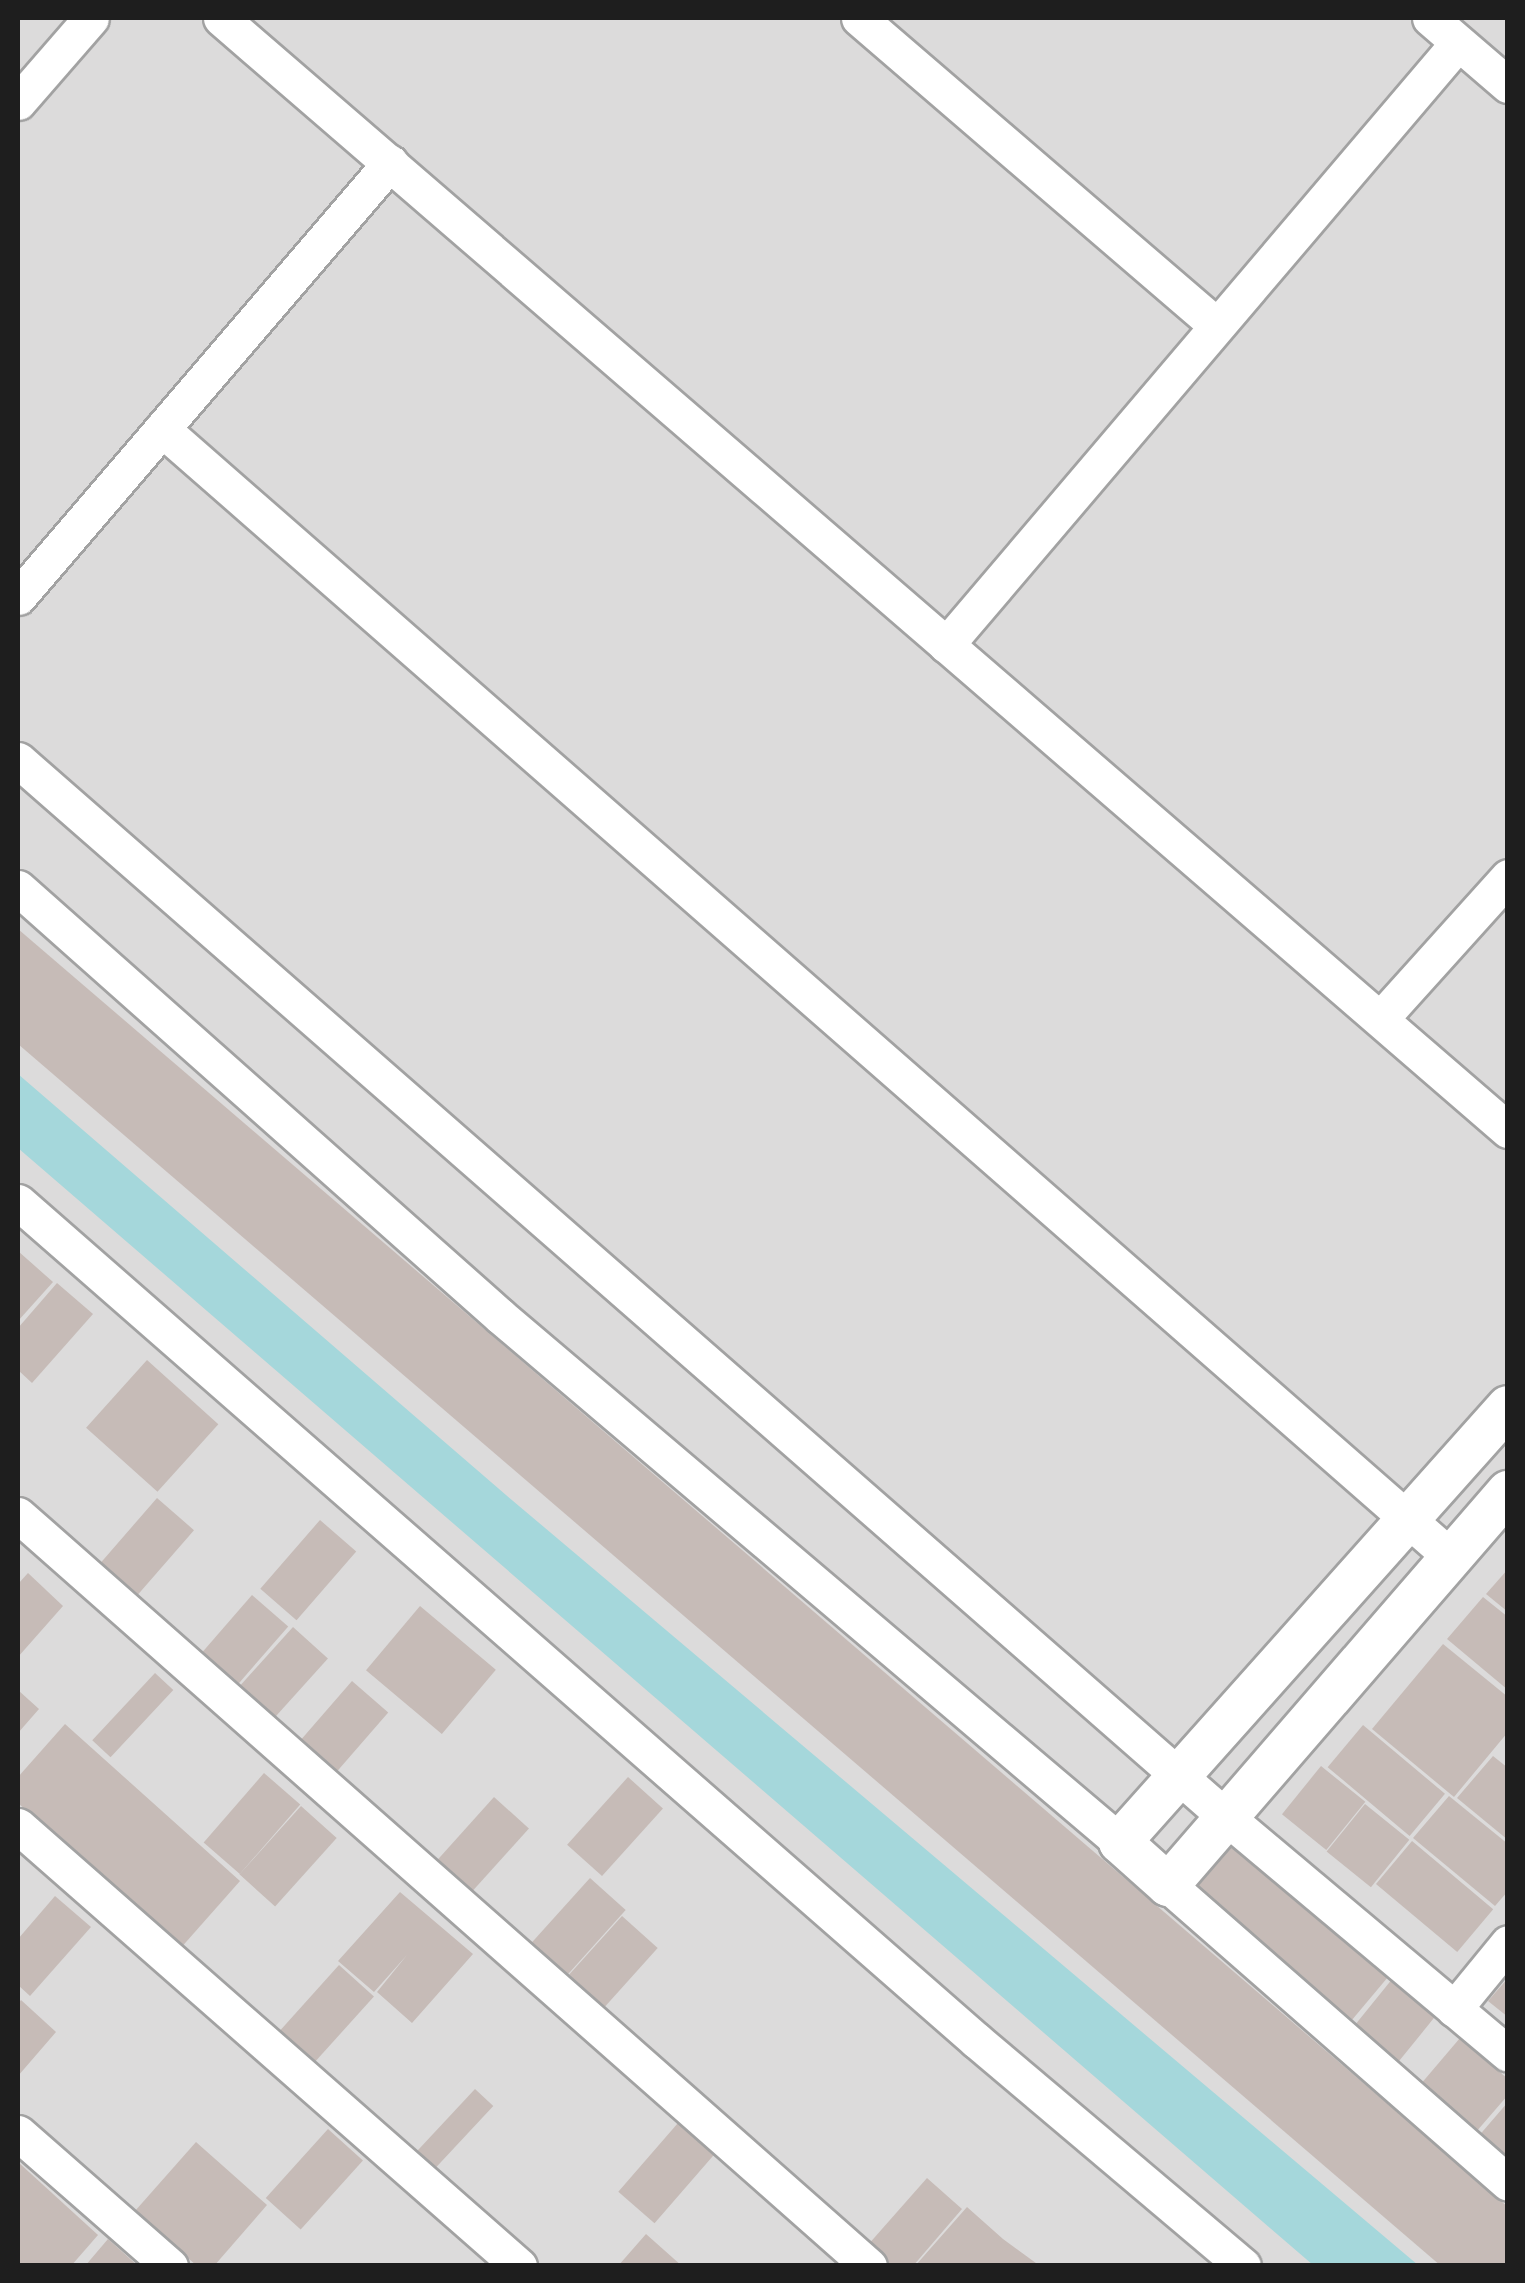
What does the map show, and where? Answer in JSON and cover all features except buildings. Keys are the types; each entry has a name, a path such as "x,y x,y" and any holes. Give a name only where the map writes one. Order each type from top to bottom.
{"street":[{"path":"18,102 92,18"},
{"path":"220,18 946,645 1383,1016 1508,1130"},
{"path":"859,18 1214,324"},
{"path":"1430,18 1508,85"},
{"path":"946,645 1214,324 1458,42"},
{"path":"18,597 390,163"},
{"path":"162,429 1404,1522 1452,1557"},
{"path":"18,760 1226,1817 1508,2054"},
{"path":"1383,1016 1508,877"},
{"path":"18,888 515,1329 1120,1842 1508,2183"},
{"path":"18,1202 977,2041 1243,2266"},
{"path":"1120,1842 1182,1777 1508,1406"},
{"path":"1168,1885 1508,1492"},
{"path":"18,1516 869,2266"},
{"path":"18,1826 519,2266"},
{"path":"1454,2008 1508,1943"},
{"path":"18,2133 170,2266"}],"shaded area":[{"path":"18,18 1507,18 1507,2265 18,2265"}],"water":[{"path":"18,1074 506,1495 1418,2265 1313,2265 18,1148"}]}
